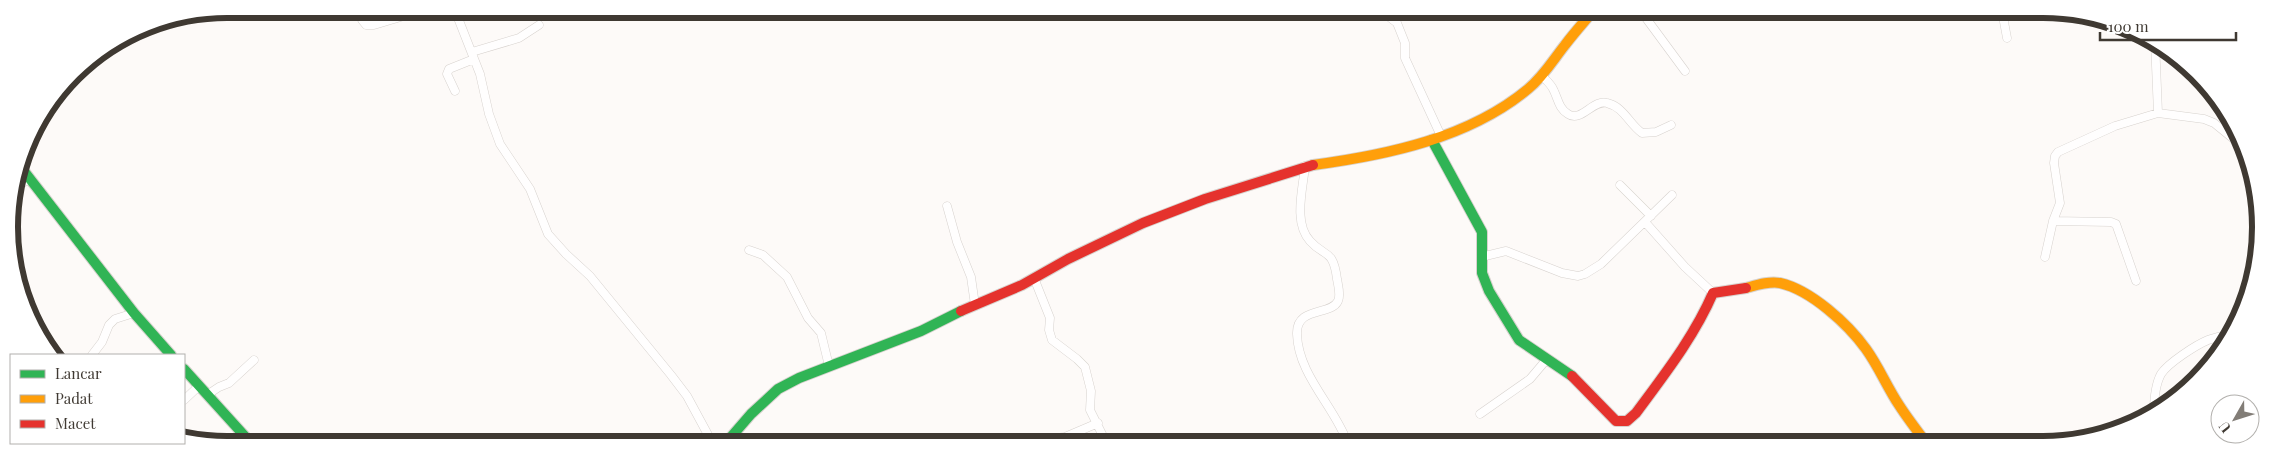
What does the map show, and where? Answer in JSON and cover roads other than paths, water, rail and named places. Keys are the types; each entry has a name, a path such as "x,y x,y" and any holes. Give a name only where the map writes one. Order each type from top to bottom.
{"street":[{"path":"361,18 366,25 374,25 401,18"},
{"path":"458,18 480,74 489,114 500,144 530,189 548,234 590,276 671,374 687,396 709,436"},
{"path":"1390,18 1397,23 1405,43 1406,58 1436,138 1482,232 1482,273 1488,291 1520,340 1560,366 1616,421 1621,423 1625,422 1639,408 1692,336 1704,316 1714,293"},
{"path":"731,436 778,389 799,378 921,332 1034,278 1142,223 1250,183 1305,166 1356,159 1436,138 1488,115 1528,89 1542,76 1586,18"},
{"path":"1646,18 1685,71"},
{"path":"2003,18 2007,38"},
{"path":"455,91 448,74 448,68 519,38 539,25"},
{"path":"2155,51 2158,113"},
{"path":"1542,76 1554,90 1559,104 1567,114 1572,116 1583,113 1596,104 1604,102 1618,108 1642,133 1656,132 1671,125"},
{"path":"2044,257 2053,221 2060,203 2054,163 2056,154 2115,126 2158,113 2204,119 2214,123 2233,139"},
{"path":"1305,166 1300,218 1310,242 1327,253 1332,259 1340,296 1338,302 1332,307 1313,312 1303,318 1297,333 1300,351 1308,371 1345,436"},
{"path":"25,173 134,313 171,354"},
{"path":"23,183 29,179"},
{"path":"1620,186 1651,216"},
{"path":"1481,257 1506,252 1553,270 1578,276 1594,270 1672,195"},
{"path":"947,206 957,242 971,277 976,305"},
{"path":"2053,221 2111,222 2116,224 2136,280"},
{"path":"1645,222 1672,253 1714,293"},
{"path":"749,250 763,255 787,277 808,318 821,333 829,366"},
{"path":"1034,278 1048,310 1052,340 1077,358 1085,367 1091,391 1090,410 1104,436"},
{"path":"1714,293 1744,289 1766,283 1779,283 1802,292 1827,309 1857,337 1867,350 1900,406 1922,436"},
{"path":"93,354 102,342 109,325 115,319 134,313"},
{"path":"2154,404 2158,384 2165,370 2189,351 2208,340 2221,337"},
{"path":"1480,414 1530,379 1547,359"},
{"path":"206,395 229,383 254,360"},
{"path":"185,370 244,436"},
{"path":"185,399 199,386"},
{"path":"1067,436 1098,423"}]}
